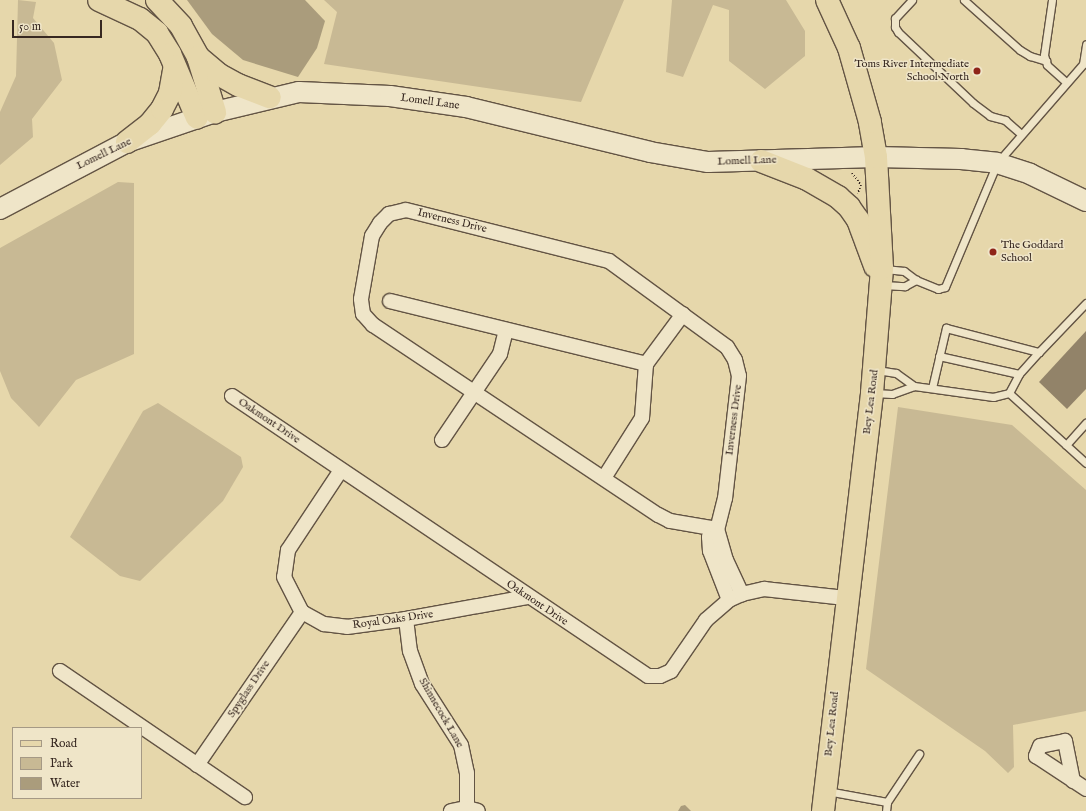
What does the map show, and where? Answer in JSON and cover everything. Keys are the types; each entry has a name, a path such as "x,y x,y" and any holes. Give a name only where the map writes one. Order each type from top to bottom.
{"main road":[{"path":"99,0 140,19 157,33 206,115"},
{"path":"157,0 181,26 198,57 206,115"},
{"name":"Bey Lea Road","path":"824,801 846,598 872,393 881,277 876,157 849,48 827,0"},
{"path":"198,57 218,74 238,85 270,97"},
{"path":"127,142 150,124 162,109 170,93 176,66"},
{"path":"761,162 807,179 838,197 849,207 858,220 881,277"}],"street":[{"name":"Lomell Lane","path":"0,208 127,142 206,115 270,97 299,92 390,96 466,107 650,152 708,162 761,162 876,157 961,159 997,164 1030,174 1086,201"},
{"name":"Inverness Drive","path":"406,210 609,261 683,314 727,347 735,360 739,376 725,498 717,529 670,521 373,325 363,314 361,299 372,236 380,223 389,214 406,210"},
{"path":"390,301 646,364"},
{"path":"604,478 642,418 646,364 683,314"},
{"path":"442,440 500,354 506,330"},
{"name":"Oakmont Drive","path":"232,396 527,597 648,676 660,676 671,671 706,620 735,597 764,589 846,598"},
{"path":"302,612 284,577 288,550 341,470"},
{"path":"717,529 735,597"},
{"name":"Royal Oaks Drive","path":"302,612 324,624 347,627 406,619 527,597"},
{"name":"Spyglass Drive","path":"197,765 302,612"},
{"name":"Shinnecock Lane","path":"406,619 410,651 422,684 461,745 473,810"},
{"path":"60,671 142,727"},
{"path":"142,727 245,797"},
{"path":"1073,781 1086,789"},
{"path":"451,811 473,810"}],"lane":[{"path":"912,0 895,18 894,27 898,32 973,103 990,116 1005,120 1021,134"},
{"path":"964,0 1020,50 1030,56 1046,61"},
{"path":"1052,0 1044,55 1046,61 1066,82"},
{"path":"881,277 904,271 916,280 938,289 945,287 997,164 1066,82 1084,64 1086,44"},
{"path":"881,277 905,286 916,280"},
{"path":"1009,394 1019,374 1086,303"},
{"path":"932,388 946,328 1040,352"},
{"path":"939,356 1019,374"},
{"path":"874,370 896,373 914,386"},
{"path":"872,393 892,394 914,386 993,397 1009,394"},
{"path":"1009,394 1086,463"},
{"path":"1066,445 1086,423"},
{"path":"886,811 887,802 918,754"},
{"path":"824,801 887,802"}],"path":[{"path":"850,171 861,185 856,197"}],"green space":[{"path":"18,0 36,2 33,18 54,43 62,80 32,119 33,137 0,165 0,112 16,76"},
{"path":"324,0 624,0 581,102 324,64 337,12"},
{"path":"672,0 786,0 805,31 805,56 765,89 729,61 729,10 713,5 683,77 666,72"},
{"path":"118,182 134,183 134,354 76,380 39,427 11,398 0,371 0,248"},
{"path":"158,403 241,457 243,467 223,501 140,581 120,576 70,537 143,411"},
{"path":"898,407 1012,425 1086,490 1086,711 1013,725 1014,767 1008,773 985,751 866,669"}],"water":[{"path":"187,0 305,0 325,21 317,48 298,77 243,60 212,34"},
{"path":"685,805 691,811 678,811 681,806"}],"building":[{"path":"1086,331 1086,389 1067,409 1039,382"}],"place":[{"name":"Toms River Intermediate School North","path":"977,71"},
{"name":"The Goddard School","path":"993,252"}]}
